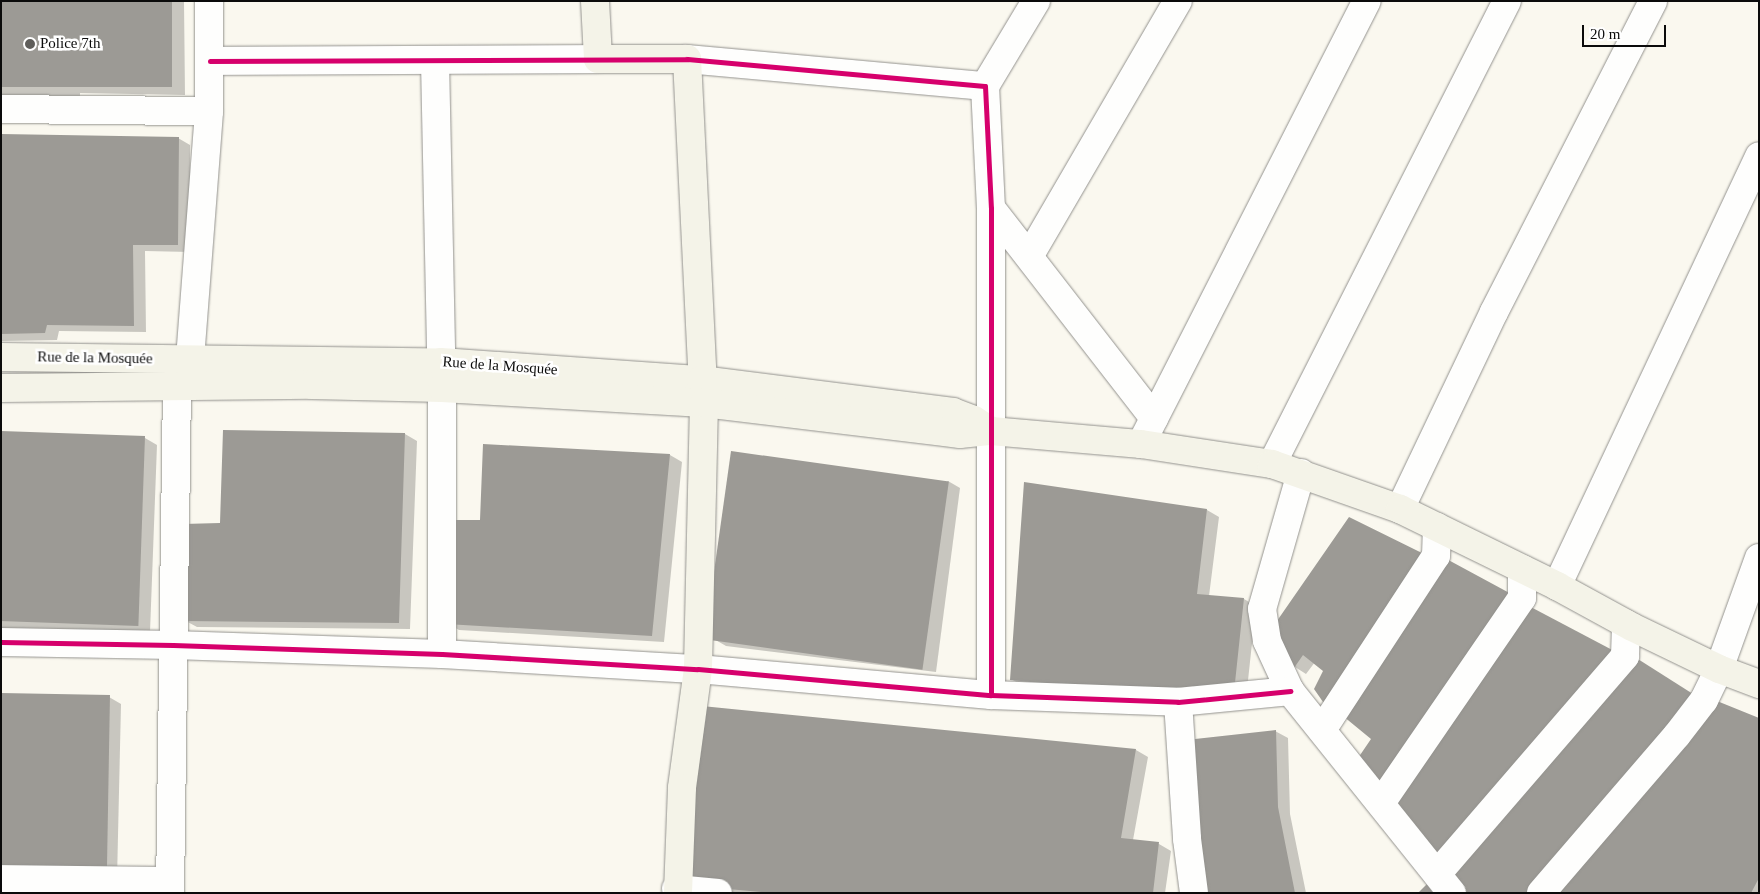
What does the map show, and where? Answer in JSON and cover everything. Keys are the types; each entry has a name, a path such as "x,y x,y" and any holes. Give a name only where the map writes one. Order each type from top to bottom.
{"main road":[{"path":"595,1 598,59 687,59 702,392 698,669 682,788 677,891"},
{"name":"Rue de la Mosquée","path":"1,357 190,359 702,392 953,412 974,420 991,431"},
{"path":"1,388 177,386 441,375"},
{"path":"991,431 1141,444 1272,464 1301,472 1400,509 1557,586 1626,624 1718,669 1759,684"}],"street":[{"path":"190,359 209,111 209,1"},
{"path":"991,696 991,208 985,86 1036,1"},
{"path":"1030,255 1178,1"},
{"path":"1141,444 1367,1"},
{"path":"1272,464 1506,1"},
{"path":"1400,509 1494,312 1653,1"},
{"path":"210,61 598,59"},
{"path":"687,59 985,86"},
{"path":"435,61 441,375 442,654"},
{"path":"1,109 209,111"},
{"path":"1557,586 1759,156"},
{"path":"991,208 1030,255 1154,418"},
{"path":"1,879 170,887 177,386"},
{"path":"1301,472 1262,609 1267,641 1290,691 1445,883 1625,656 1626,624"},
{"path":"1322,730 1436,556 1437,527"},
{"path":"1541,893 1677,735 1704,700 1718,669 1759,558"},
{"path":"1381,803 1522,598 1522,569"},
{"path":"1,642 173,645 442,654 698,669 991,696 1178,702 1290,691"},
{"path":"1178,702 1187,839 1194,893"},
{"path":"677,891 718,893"}],"building":[{"path":"1,1 172,1 172,87 1,87"},
{"path":"1,134 179,137 178,245 133,245 134,326 47,325 45,333 1,334"},
{"path":"223,430 405,433 399,623 183,621 183,524 220,523"},
{"path":"1,431 145,436 138,626 1,621"},
{"path":"483,444 670,454 652,636 446,624 447,520 480,520"},
{"path":"731,451 949,482 922,670 705,639"},
{"path":"1024,482 1207,509 1197,594 1244,598 1234,692 1147,694 1010,680"},
{"path":"1349,517 1426,555 1330,712 1314,689 1323,671 1303,655 1294,668 1270,631"},
{"path":"1441,556 1515,596 1381,797 1354,764 1371,739 1343,716"},
{"path":"1527,605 1618,653 1437,868 1387,804"},
{"path":"1630,654 1693,694 1537,893 1458,893 1443,874"},
{"path":"1,693 110,695 107,875 1,873"},
{"path":"1717,701 1759,718 1759,878 1751,893 1554,893"},
{"path":"702,706 1136,749 1121,838 1159,842 1153,893 772,893 683,885"},
{"path":"1276,730 1278,807 1295,893 1202,893 1186,740"},
{"path":"1427,884 1433,893 1418,893"}],"cycle path":[{"path":"210,61 687,59 985,86 991,208 991,695"},
{"path":"1,642 173,645 442,654 698,669 991,695 1178,702 1290,691"}],"place":[{"name":"Police 7th","path":"30,44"}]}
